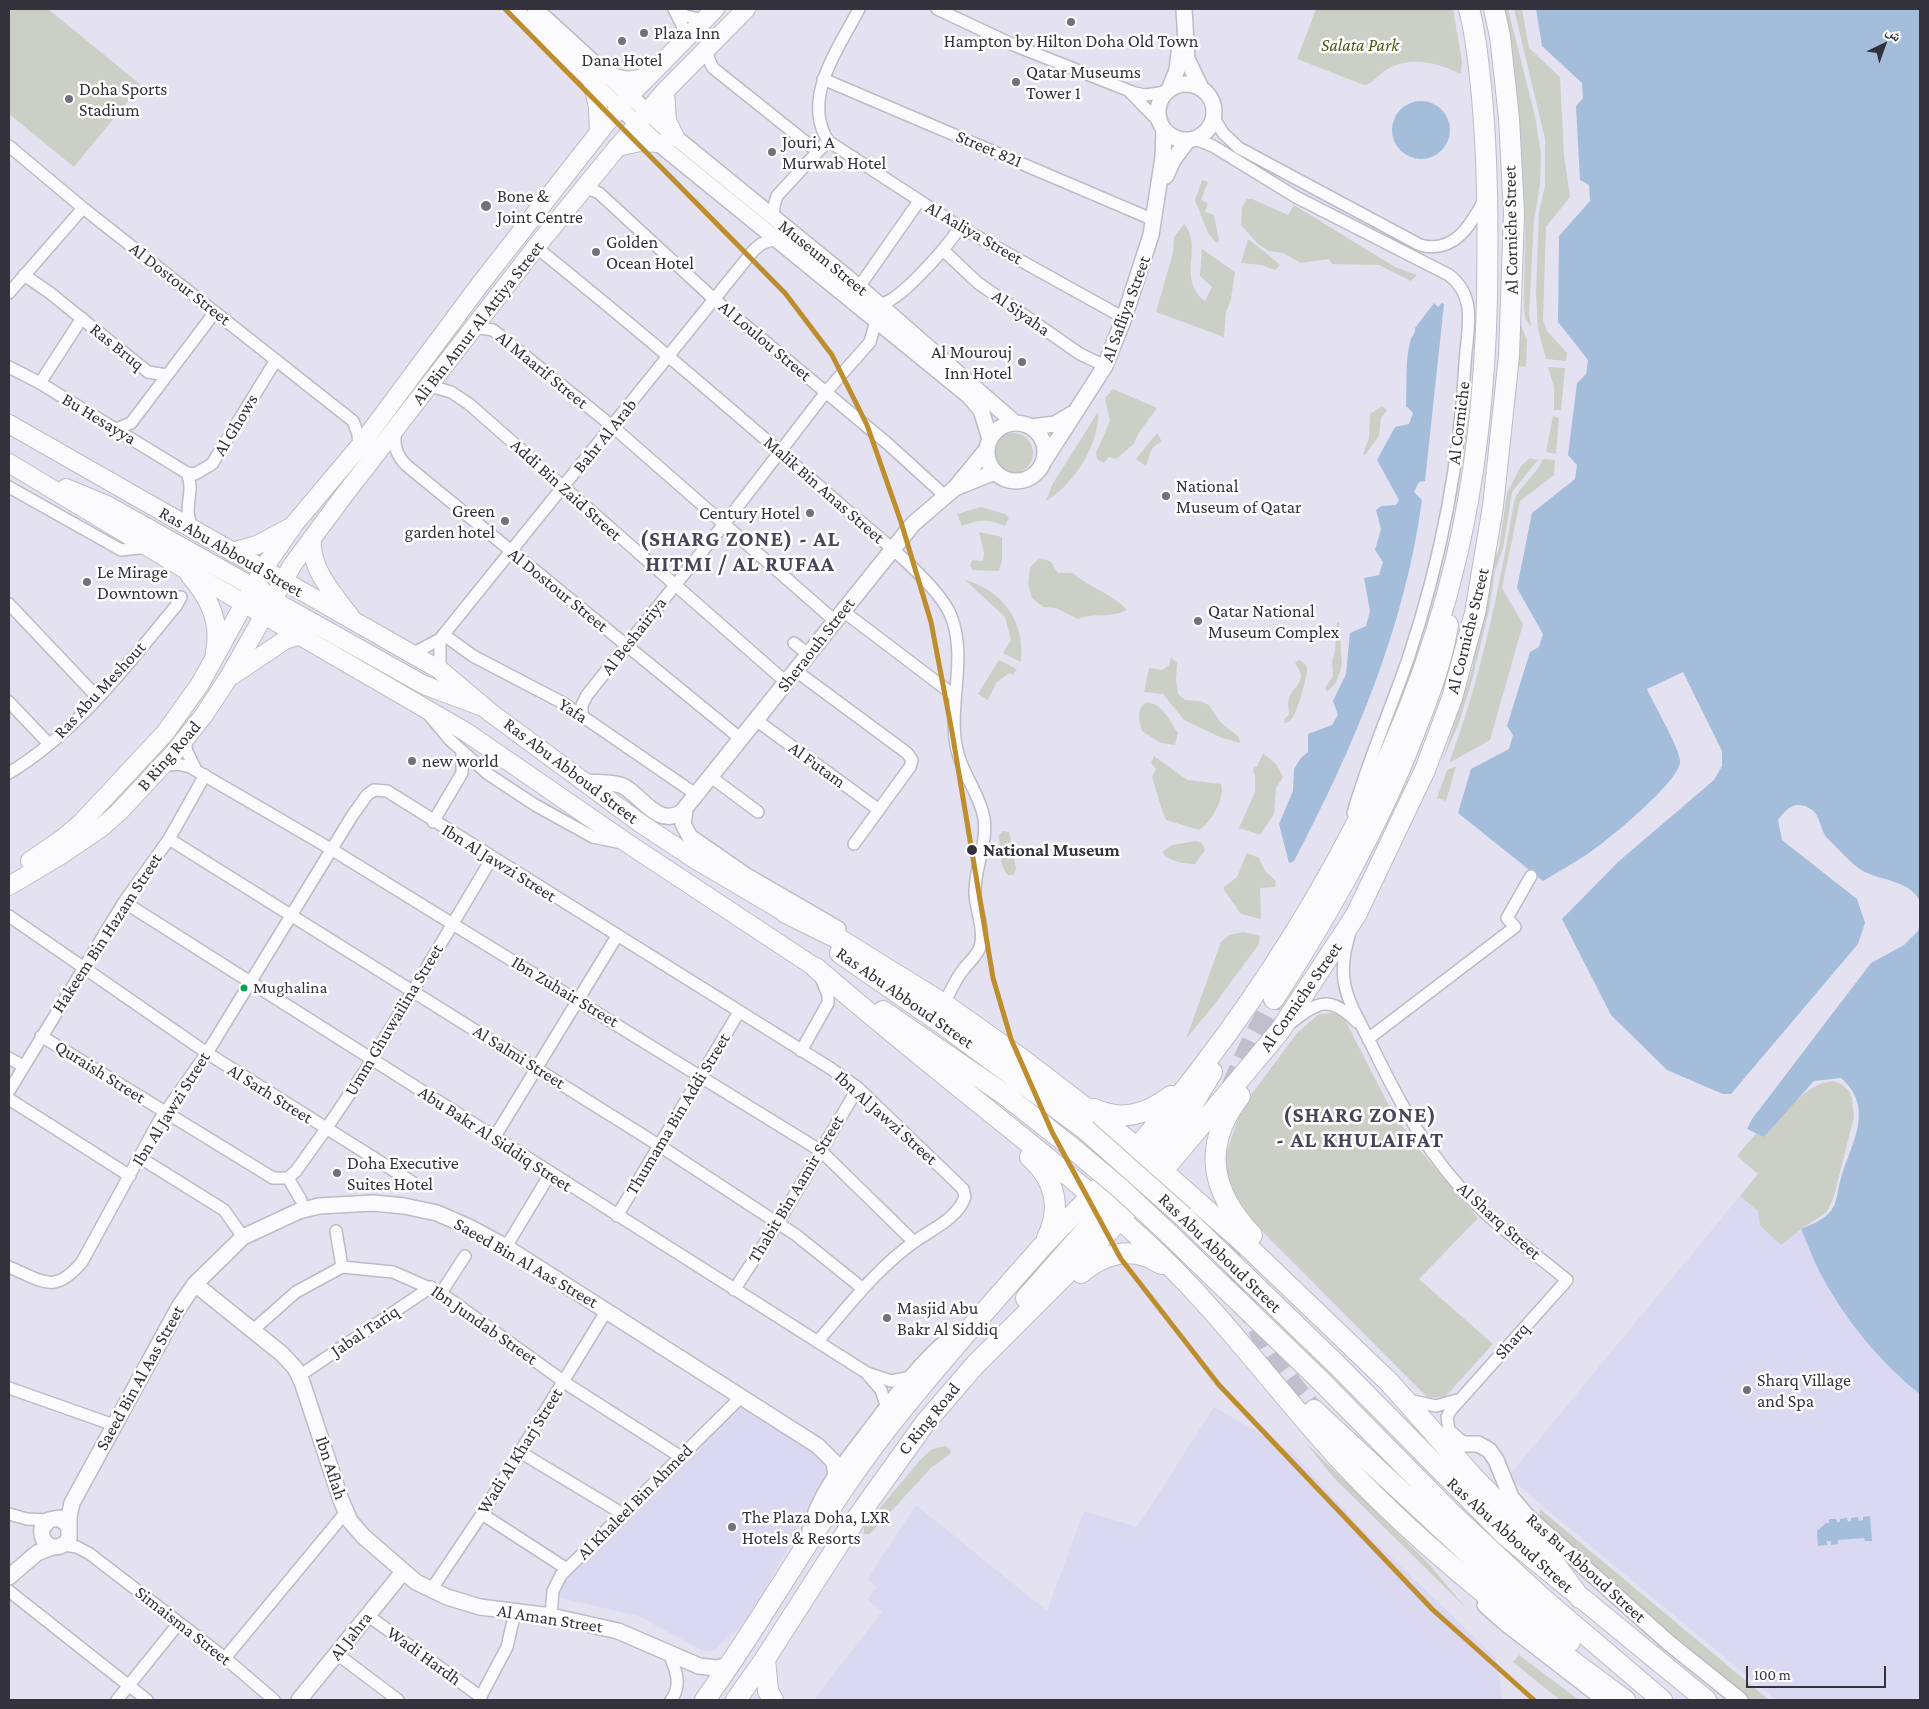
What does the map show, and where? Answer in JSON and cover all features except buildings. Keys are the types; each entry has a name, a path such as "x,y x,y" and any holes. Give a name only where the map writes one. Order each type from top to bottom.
{"highway":[{"name":"Al Corniche Street","path":"1150,1159 1192,1081 1241,1014 1311,907 1342,851 1369,796 1411,700 1456,561 1475,450 1484,356 1487,194 1483,106 1470,9"},
{"name":"Al Corniche Street","path":"1150,1159 1260,1055 1279,1032 1356,915 1425,770 1452,698 1473,622 1484,568 1493,506 1509,356 1514,213 1509,118 1500,36 1494,9"},
{"path":"1274,999 1343,885 1400,770 1440,663 1445,642 1456,561"},
{"path":"786,913 839,939 937,1000 1074,1099 1150,1159 1244,1243 1454,1443 1474,1478 1540,1544 1568,1579 1580,1598"},
{"name":"Ras Abu Abboud Street","path":"786,913 869,974 941,1023 1086,1130 1184,1217 1337,1365 1506,1536 1706,1700"},
{"path":"816,968 888,1030 933,1064 1106,1207 1154,1250 1196,1295 1286,1401 1404,1525 1507,1611 1625,1700"},
{"name":"Ras Abu Abboud Street","path":"816,968 932,1043 1072,1146 1168,1233 1321,1380 1452,1514 1540,1596 1662,1700"},
{"path":"1150,1159 1192,1104 1217,1063 1241,1014"},
{"path":"1260,1055 1257,1072 1228,1114 1219,1134 1216,1168 1222,1193 1234,1216 1339,1319 1372,1364"},
{"path":"933,1064 962,1094 1037,1163 1046,1175 1053,1190 1056,1212 1053,1226 1043,1246"},
{"path":"1074,1099 1110,1115 1134,1115 1156,1107 1192,1081"},
{"name":"C Ring Road","path":"736,1700 839,1543 904,1449 975,1365 1049,1292 1106,1207 1150,1159"},
{"name":"C Ring Road","path":"707,1697 876,1443 973,1326 1043,1246 1106,1207 1150,1159"},
{"path":"975,1365 999,1326 1106,1207"},
{"path":"1049,1292 1067,1283 1100,1259 1126,1253 1147,1256 1160,1263 1196,1295"},
{"path":"1314,1410 1518,1600 1642,1700"},
{"path":"765,1658 768,1691 773,1700"}],"main road":[{"path":"518,270 529,246 542,225 633,110 729,9"},
{"name":"Ali Bin Amur Al Attiya Street","path":"253,587 295,523 359,447 481,283 599,132 665,91 746,9"},
{"name":"Ali Bin Amur Al Attiya Street","path":"283,581 312,538 518,270 617,147 653,71 710,14"},
{"path":"599,132 598,78 634,81 653,71"},
{"path":"665,91 667,121 675,137"},
{"path":"617,147 640,142 658,142"},
{"name":"Ras Abu Abboud Street","path":"9,424 354,623 414,654 440,670 485,708 588,782 640,823 696,860 786,913"},
{"path":"9,429 28,435"},
{"name":"Ras Abu Abboud Street","path":"9,463 183,568 244,602 268,606 301,635 501,755 630,845 816,968"},
{"path":"27,475 107,505 253,587 269,590 283,581"},
{"path":"232,552 271,538 295,523"},
{"path":"312,538 312,553 320,571 332,593 354,623"},
{"path":"183,568 207,599 213,614 217,630 214,662"},
{"name":"B Ring Road","path":"9,886 61,855 102,827 163,766 204,715 229,677 283,581"},
{"name":"B Ring Road","path":"9,873 62,840 109,795 173,722 214,662 253,587"},
{"path":"268,606 424,685 485,708"},
{"path":"229,677 286,640 301,635"}],"street":[{"path":"514,9 598,78 633,110"},
{"path":"535,9 598,78"},
{"path":"674,9 686,16 710,14"},
{"path":"674,9 683,27 685,40"},
{"path":"773,217 774,206 778,196 828,141 818,123 818,102 824,79 859,9"},
{"path":"937,9 1016,46 1126,89 1145,94 1167,91 1182,84 1201,88"},
{"path":"1162,126 1158,108 1177,70 1184,11"},
{"path":"1184,11 1187,59 1201,88 1211,99 1214,118 1223,133 1239,148 1420,245 1437,247 1456,240 1467,229 1487,194"},
{"path":"708,47 708,58 713,68 818,151"},
{"name":"Street 821","path":"824,79 1154,220"},
{"path":"1126,89 1175,138 1192,140 1209,129 1214,118"},
{"name":"Museum Street","path":"633,110 675,137 859,287 1015,423"},
{"name":"Museum Street","path":"633,110 658,142 975,402 981,410 989,444"},
{"name":"Al Safliya Street","path":"1044,461 1105,366 1124,318 1149,245 1154,220 1163,156 1162,126"},
{"name":"Al Safliya Street","path":"1157,198 1173,160 1192,140"},
{"name":"Al Corniche","path":"1192,140 1213,146 1296,197 1449,275 1459,282 1468,299 1463,403 1452,480 1428,592 1409,656 1356,803 1342,851"},
{"name":"Al Aaliya Street","path":"828,141 960,227 1124,318"},
{"name":"Al Dostour Street","path":"9,146 83,208 353,421"},
{"name":"Al Loulou Street","path":"585,188 598,193 715,300 888,444 950,492"},
{"path":"859,287 919,201"},
{"path":"9,293 83,208"},
{"path":"879,304 885,304 893,300 943,250 960,227"},
{"name":"Bahr Al Arab","path":"414,654 442,637 756,248 775,239"},
{"name":"Malik Bin Anas Street","path":"536,247 779,450 892,550 941,598 950,614 956,631 958,649 954,721 957,750 984,818 985,834 976,877 975,895 981,941 979,948 958,977 937,1000"},
{"name":"Al Siyaha","path":"943,250 978,283 1080,354 1105,366"},
{"name":"Ras Bruq","path":"24,275 82,318 148,372 166,375 131,422 116,429"},
{"path":"166,375 215,312"},
{"path":"40,383 82,318"},
{"name":"Al Beshairiya","path":"582,716 584,699 725,523 779,450 870,342 876,321"},
{"name":"Al Maarif Street","path":"472,331 480,328 493,330 612,426 725,523 839,616 955,696"},
{"name":"Al Ghows","path":"187,473 200,473 212,464 276,360"},
{"name":"Bu Hesayya","path":"9,367 40,383 187,473"},
{"name":"Addi Bin Zaid Street","path":"430,386 451,392 469,404 674,586 791,677 907,753 912,760 910,767 879,810"},
{"name":"Al Safliya Street","path":"1031,427 1055,424 1075,412"},
{"path":"353,421 365,424 376,422"},
{"path":"353,421 358,434 359,447"},
{"path":"1015,423 1031,427 1044,442 1044,461 1036,474 1023,481 1007,480 990,466 989,444 1001,428 1015,423"},
{"name":"Al Dostour Street","path":"396,430 394,445 400,459 741,739"},
{"name":"Sheraouh Street","path":"684,810 912,524 950,492 989,444"},
{"name":"Sheraouh Street","path":"950,492 995,472"},
{"path":"187,473 191,486 186,511 188,520 195,532"},
{"name":"Ras Abu Abboud Street","path":"9,487 121,550 149,547"},
{"name":"Ras Abu Meshout","path":"9,773 49,744 98,698 176,606 181,597"},
{"path":"9,604 98,698"},
{"path":"440,670 442,637"},
{"name":"Yafa","path":"442,637 473,656 539,689 582,716 697,795"},
{"path":"794,643 808,655"},
{"path":"9,702 49,744"},
{"name":"Ras Abu Abboud Street","path":"422,706 462,752 480,768 535,805 593,837 630,845"},
{"name":"Al Futam","path":"756,720 879,810"},
{"path":"184,739 189,759 201,773"},
{"path":"433,822 462,773 462,752"},
{"name":"Ibn Zuhair Street","path":"163,766 177,764 201,773 331,849 578,999 821,1151 914,1242"},
{"path":"462,773 480,768"},
{"name":"Hakeem Bin Hazam Street","path":"9,1091 124,902 169,839 201,773"},
{"path":"711,777 758,812"},
{"path":"588,782 620,785 658,814 671,817 684,810"},
{"name":"Ibn Al Jawzi Street","path":"9,1267 54,1284 64,1281 82,1262 165,1112 206,1053 331,849 367,795 374,790 387,791 433,822 858,1088 963,1189 966,1198 962,1207 914,1242 862,1288 817,1342"},
{"path":"684,810 683,824 690,838 912,975 937,1000"},
{"path":"854,844 879,810"},
{"name":"Ras Abu Abboud Street","path":"658,814 690,838"},
{"name":"Al Salmi Street","path":"169,839 660,1146 778,1223 832,1262 862,1288"},
{"name":"Umm Ghuwailina Street","path":"288,1178 296,1171 326,1129 371,1060 492,858"},
{"path":"1356,915 1344,951 1342,975 1345,989 1368,1039 1515,927 1507,918 1531,876"},
{"name":"Abu Bakr Al Siddiq Street","path":"124,902 550,1174 867,1373 891,1381 912,1377"},
{"name":"Al Sarh Street","path":"9,916 206,1053 412,1182"},
{"path":"494,1138 617,936"},
{"path":"801,1051 828,1003 827,990 816,968"},
{"path":"1279,1032 1307,1010 1318,1004 1330,1003 1340,1007 1362,1028"},
{"name":"Thumama Bin Addi Street","path":"617,1216 702,1076 738,1012"},
{"name":"Quraish Street","path":"41,1036 272,1178 288,1178"},
{"name":"Sharq","path":"1368,1039 1402,1107 1439,1163 1477,1206 1567,1280 1458,1400 1447,1417 1447,1424 1454,1443"},
{"path":"9,1058 23,1066"},
{"name":"Thabit Bin Aamir Street","path":"734,1290 778,1223 858,1088"},
{"path":"9,1099 130,1176"},
{"path":"139,1157 224,1210 243,1237"},
{"path":"506,1248 550,1174"},
{"path":"288,1178 302,1200"},
{"name":"Saeed Bin Al Aas Street","path":"50,1533 72,1503 179,1307 195,1284 243,1237 277,1220 312,1207 342,1203 404,1206 437,1213 470,1227 607,1310 740,1398 824,1450 839,1453 854,1451"},
{"path":"253,1330 296,1292 342,1267 336,1231"},
{"name":"Jabal Tariq","path":"299,1376 436,1290 465,1256"},
{"name":"Ibn Jundab Street","path":"342,1267 378,1268 393,1272 436,1290 563,1382 681,1457"},
{"name":"Ibn Aflah","path":"195,1284 282,1354 299,1376 346,1512 225,1658"},
{"name":"Wadi Al Kharj Street","path":"430,1590 482,1514 607,1310"},
{"name":"C Ring Road","path":"808,1545 815,1514 836,1476 854,1451 912,1377 955,1333 973,1326"},
{"name":"Abu Bakr Al Siddiq Street","path":"867,1373 881,1390 887,1408"},
{"path":"9,1388 114,1425"},
{"name":"Al Khaleel Bin Ahmed","path":"551,1616 553,1590 567,1569 740,1398"},
{"path":"1406,1399 1436,1406 1458,1400"},
{"name":"Ras Bu Abboud Street","path":"1454,1443 1478,1444 1489,1450 1496,1460 1511,1496 1527,1516 1662,1637 1740,1700"},
{"path":"824,1450 834,1462 836,1476"},
{"path":"520,1452 623,1514"},
{"name":"Saeed Bin Al Aas Street","path":"70,1529 72,1503"},
{"name":"Al Aman Street","path":"346,1512 362,1536 403,1572 430,1590 480,1608 551,1616 618,1631 699,1666 716,1668 730,1665"},
{"name":"Simaisma Street","path":"9,1514 27,1519 90,1554 225,1658 274,1700"},
{"path":"482,1514 567,1569"},
{"path":"9,1577 33,1556 50,1533 63,1520 70,1529"},
{"path":"1404,1525 1504,1622 1605,1700"},
{"name":"Simaisma Street","path":"70,1529 90,1554"},
{"name":"Al Jahra","path":"299,1700 403,1572"},
{"path":"9,1591 146,1700"},
{"path":"480,1699 507,1647 515,1612"},
{"name":"Wadi Hardh","path":"367,1615 480,1699"},
{"path":"117,1700 179,1623"},
{"path":"669,1653 678,1680 677,1688 671,1700"},
{"path":"337,1654 398,1700"},
{"path":"699,1666 707,1680 707,1697"}],"shaded area":[{"name":"Sharq Village and Spa","path":"1833,1081 1841,1084 1849,1091 1854,1117 1833,1199 1826,1213 1801,1229 1912,1388 1920,1394 1920,1700 1776,1700 1508,1477 1758,1174 1737,1156 1764,1137 1809,1089 1821,1083"},
{"path":"757,1398 838,1454 751,1616 715,1650 710,1651 702,1650 638,1616 561,1598 556,1593 558,1587 576,1569 682,1464 692,1458 712,1433 739,1409"},
{"path":"1214,1407 1292,1452 1362,1529 1496,1658 1503,1700 817,1700 815,1698 882,1612 867,1599 877,1587 867,1579 916,1505 1047,1611 1084,1511 1137,1527"}],"green space":[{"name":"Doha Sports Stadium","path":"9,9 48,9 141,85 74,167 9,114"},
{"name":"Salata Park","path":"1316,9 1453,9 1462,61 1461,74 1424,62 1405,63 1395,65 1370,83 1364,85 1297,59"},
{"path":"1501,9 1508,9 1535,116 1541,154 1540,184 1534,220 1529,313 1531,327 1525,318 1524,308 1525,222"},
{"path":"1514,9 1522,9 1529,48 1560,77 1564,155 1570,197 1546,227 1543,320 1547,331 1567,353 1566,361 1546,359 1538,330 1536,293 1539,212 1545,186 1545,139"},
{"path":"1202,180 1208,182 1201,200 1208,203 1205,212 1214,215 1219,241 1216,243 1208,233 1195,200"},
{"path":"1247,199 1252,199 1288,215 1294,205 1395,267 1417,275 1411,281 1379,265 1332,264 1329,259 1301,263 1283,253 1269,251 1258,244 1241,225 1242,207"},
{"path":"1184,224 1192,242 1192,283 1205,301 1212,287 1200,276 1202,249 1235,272 1231,299 1226,312 1224,337 1156,312 1173,253 1174,237"},
{"path":"1248,239 1280,265 1275,270 1262,265 1241,263"},
{"path":"1519,320 1527,340 1526,367 1517,366"},
{"path":"1548,367 1565,368 1561,410 1554,410 1554,387"},
{"path":"1113,389 1157,408 1138,434 1134,444 1116,459 1109,457 1104,463 1097,459 1096,453 1110,421 1105,398"},
{"path":"1382,406 1387,410 1381,418 1379,436 1365,455 1363,454 1369,438 1370,414"},
{"path":"1098,412 1095,437 1083,462 1066,485 1046,501 1052,485"},
{"path":"1553,416 1559,418 1556,454 1546,452"},
{"path":"1017,433 1024,436 1030,442 1033,453 1032,461 1024,470 1017,473 1009,473 1002,470 994,461 993,449 996,442 1005,434"},
{"path":"1157,433 1162,442 1151,451 1146,466 1136,459"},
{"path":"1530,458 1538,460 1512,492 1503,548 1495,571 1489,610 1471,684 1458,725 1442,762 1473,666 1477,632 1492,564 1499,549 1507,493 1521,466"},
{"path":"1543,459 1555,460 1554,475 1520,501 1502,588 1523,624 1490,740 1449,763 1480,667 1502,568 1514,502 1516,496"},
{"path":"981,507 1005,514 1009,518 1005,526 984,521 962,526 957,514"},
{"path":"979,532 1002,537 1002,561 999,571 973,570 970,566 972,560 983,561 984,553"},
{"path":"1039,558 1050,561 1058,573 1073,573 1114,599 1127,610 1120,613 1078,619 1056,608 1043,607 1032,598 1028,584 1030,568"},
{"path":"965,580 991,592 1009,610 1019,634 1021,662 1003,653 1011,640 1005,617"},
{"path":"1337,622 1339,622 1342,665 1336,683 1327,692 1325,688 1333,676 1332,661 1335,651"},
{"path":"1171,657 1177,663 1176,680 1178,694 1185,700 1200,701 1209,705 1221,723 1239,737 1240,743 1222,738 1184,720 1163,694 1144,692 1149,668 1162,670 1169,665"},
{"path":"999,660 1017,669 1013,675 1009,673 996,683 988,700 978,694"},
{"path":"1299,660 1307,668 1304,685 1295,714 1284,723 1285,718 1289,715 1289,698 1301,678 1295,663"},
{"path":"1147,702 1158,706 1169,718 1178,733 1175,745 1161,743 1142,731 1139,719 1140,711"},
{"path":"1263,753 1276,764 1283,777 1276,788 1274,814 1260,835 1239,828 1255,792 1254,766 1257,767"},
{"path":"1154,756 1187,780 1221,784 1221,796 1216,810 1208,822 1199,830 1166,820 1152,777 1156,769 1151,763"},
{"path":"1456,766 1446,801 1437,798 1447,770"},
{"path":"1003,831 1009,832 1016,868 1014,875 1008,875 1001,862 999,835"},
{"path":"1196,841 1202,843 1205,850 1195,864 1181,863 1165,856 1162,852 1172,845"},
{"path":"1247,853 1259,858 1265,871 1276,881 1275,887 1260,888 1261,919 1241,914 1224,890 1224,887 1237,877"},
{"path":"1243,932 1260,936 1259,944 1186,1039 1221,942 1229,935"},
{"path":"1335,1013 1345,1020 1387,1102 1415,1145 1478,1218 1419,1279 1493,1344 1445,1397 1428,1398 1253,1222 1234,1198 1224,1160 1242,1107 1297,1033 1319,1014"},
{"path":"1833,1081 1841,1084 1849,1091 1854,1117 1833,1199 1826,1213 1781,1245 1760,1225 1758,1211 1740,1196 1758,1174 1737,1156 1757,1132 1764,1137 1786,1111 1803,1095 1822,1083"},
{"path":"1305,1442 1429,1564 1465,1607 1333,1477"},
{"path":"946,1446 951,1451 950,1454 931,1468 870,1534 864,1534 864,1527 921,1459 932,1449"},
{"path":"1540,1509 1769,1700 1750,1700 1674,1639 1543,1520 1540,1515"},
{"path":"1519,1655 1579,1700 1560,1700 1513,1662"}],"water":[{"path":"1536,9 1920,9 1920,901 1915,894 1902,885 1863,871 1854,864 1826,836 1816,814 1812,810 1798,805 1784,813 1778,820 1782,840 1857,899 1865,923 1858,944 1731,1094 1723,1094 1667,1070 1611,1015 1562,919 1618,862 1714,780 1722,766 1722,751 1683,672 1647,689 1679,756 1680,762 1677,771 1656,796 1641,810 1611,836 1578,860 1543,881 1458,813 1471,769 1509,749 1513,735 1507,726 1530,652 1539,647 1543,634 1517,588 1532,513 1575,479 1577,465 1568,455 1577,383 1586,374 1588,360 1558,322 1559,236 1590,201 1589,185 1580,180 1576,106 1583,98 1582,83 1542,46"},
{"path":"1415,101 1427,101 1442,109 1450,124 1450,136 1442,151 1427,159 1415,159 1400,151 1392,136 1392,124 1400,109"},
{"path":"1434,303 1438,307 1442,303 1444,304 1425,481 1419,482 1414,492 1422,500 1403,594 1390,641 1356,731 1316,819 1294,861 1289,863 1279,824 1293,791 1294,769 1301,758 1308,752 1308,734 1332,725 1338,715 1333,701 1346,674 1350,633 1366,626 1370,611 1364,578 1379,575 1383,562 1375,550 1381,529 1376,510 1381,506 1396,505 1399,500 1377,460 1395,427 1409,424 1413,413 1406,406 1408,350 1415,328"},
{"path":"1920,924 1920,1394 1892,1369 1854,1326 1823,1278 1801,1229 1825,1216 1835,1202 1858,1126 1859,1113 1857,1101 1851,1089 1841,1078 1814,1081 1764,1137 1747,1129 1752,1119 1871,963 1904,945 1918,931"},
{"path":"1870,1516 1872,1541 1865,1541 1864,1538 1838,1540 1838,1544 1831,1545 1831,1541 1827,1541 1827,1545 1818,1546 1817,1531 1826,1523 1829,1523 1829,1519 1836,1519 1837,1522 1840,1522 1840,1519 1847,1518 1848,1522 1851,1521 1851,1518 1858,1517 1859,1521 1863,1520 1863,1517"}],"tunnel":[{"path":"1231,1087 1252,1040 1274,999"},
{"path":"1222,1214 1234,1269 1253,1320 1280,1367 1314,1410"}],"transit line":[{"path":"505,9 785,293 832,355 867,425 901,522 931,622 952,732 993,978 1011,1039 1052,1132 1121,1259 1219,1385 1433,1610 1534,1700"}],"place":[{"name":"Hampton by Hilton Doha Old Town","path":"1071,22"},
{"name":"Plaza Inn","path":"644,33"},
{"name":"Dana Hotel","path":"622,41"},
{"name":"Qatar Museums Tower 1","path":"1016,82"},
{"name":"Doha Sports Stadium","path":"69,99"},
{"name":"Jouri, A Murwab Hotel","path":"772,152"},
{"name":"Bone & Joint Centre","path":"486,206"},
{"name":"Golden Ocean Hotel","path":"596,252"},
{"name":"Al Mourouj Inn Hotel","path":"1022,362"},
{"name":"National Museum of Qatar","path":"1166,496"},
{"name":"Century Hotel","path":"810,513"},
{"name":"Green garden hotel","path":"505,521"},
{"name":"Le Mirage Downtown","path":"87,582"},
{"name":"Qatar National Museum Complex","path":"1198,621"},
{"name":"new world","path":"412,761"},
{"name":"National Museum","path":"972,850"},
{"name":"Mughalina","path":"244,988"},
{"name":"Doha Executive Suites Hotel","path":"337,1173"},
{"name":"Masjid Abu Bakr Al Siddiq","path":"887,1318"},
{"name":"Sharq Village and Spa","path":"1747,1390"},
{"name":"The Plaza Doha, LXR Hotels & Resorts","path":"732,1527"}],"district":[{"name":"(SHARG ZONE) - AL HITMI / AL RUFAA","path":"740,552"},
{"name":"(SHARG ZONE) - AL KHULAIFAT","path":"1360,1128"}]}
